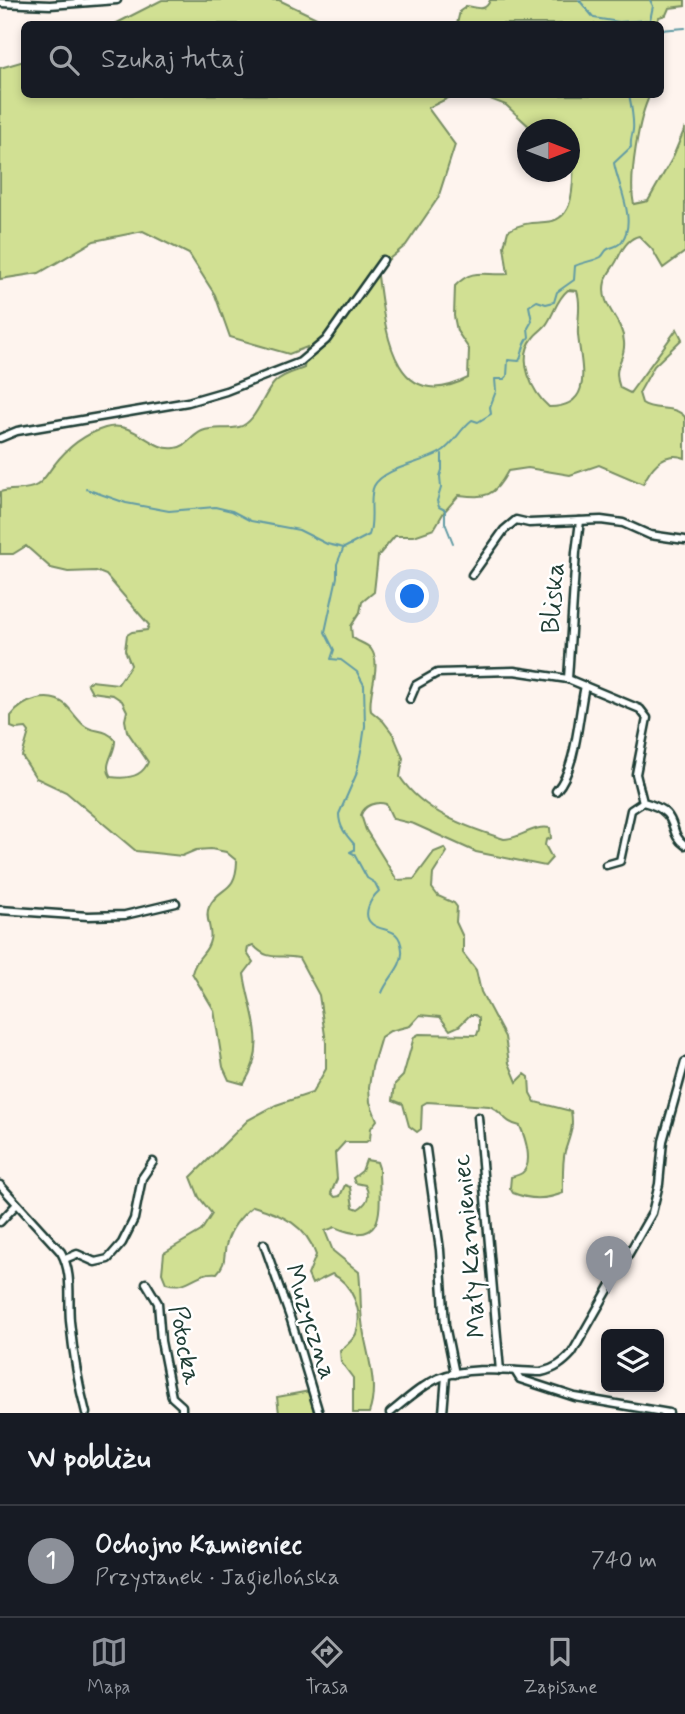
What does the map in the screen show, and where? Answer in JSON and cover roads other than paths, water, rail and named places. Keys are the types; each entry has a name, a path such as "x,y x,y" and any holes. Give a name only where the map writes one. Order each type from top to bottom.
{"street":[{"path":"0,3 50,5 117,0"},
{"path":"0,438 17,431 188,401 226,391 300,362 326,340 383,260"},
{"path":"472,575 504,530 516,520 528,523 601,520 623,523 650,535 685,540"},
{"name":"Bliska","path":"568,679 580,520"},
{"path":"410,699 416,685 437,673 514,671 568,679 640,709 647,718 636,774 643,802"},
{"path":"555,791 564,782 570,762 585,686"},
{"path":"643,802 653,805 670,817 677,838 685,845"},
{"path":"606,865 620,861 631,810 643,802"},
{"path":"0,910 88,916 125,915 176,903"},
{"path":"390,1413 413,1394 446,1376 500,1371 541,1372 551,1370 572,1353 652,1213 659,1184 663,1141 685,1062"},
{"name":"Mały Kamieniec","path":"478,1117 500,1371"},
{"path":"426,1149 440,1250 445,1325 455,1374"},
{"path":"65,1259 77,1255 95,1262 108,1259 122,1243 134,1219 142,1178 153,1162"},
{"path":"0,1185 65,1259 70,1281 73,1349 86,1413"},
{"path":"0,1222 16,1205"},
{"name":"Muzyczna","path":"264,1244 291,1320 318,1413"},
{"name":"Potocka","path":"146,1283 158,1303 161,1341 172,1397 182,1406 182,1413"},
{"path":"515,1371 520,1379 553,1392 668,1413"},
{"path":"443,1413 446,1376"}],"waterway":[{"path":"579,0 594,18 613,21"},
{"path":"634,21 650,20 653,6 650,0"},
{"path":"664,30 685,28"},
{"path":"86,489 126,503 169,511 215,507 232,511 251,521 299,530 327,544 344,548 369,535 372,491 379,480 386,474 441,452 472,420 478,422 491,414 490,407 496,391 495,379 504,379 507,376 508,360 519,361 529,337 528,328 532,321 529,306 537,301 546,304 554,302 557,292 574,280 575,266 601,257 622,241 628,223 627,213 614,163 631,147 633,122 630,98"},
{"path":"442,454 441,488 437,501 439,507 445,510 445,523 453,543"},
{"path":"343,549 337,564 337,577 325,632 334,650 331,659 341,660 357,672 364,685 365,726 356,775 339,819 354,844 354,850 350,852 379,891 368,907 369,920 376,927 395,933 401,942 400,962 382,993"}],"place":[{"name":"Ochojno Kamieniec","path":"609,1294"}]}
